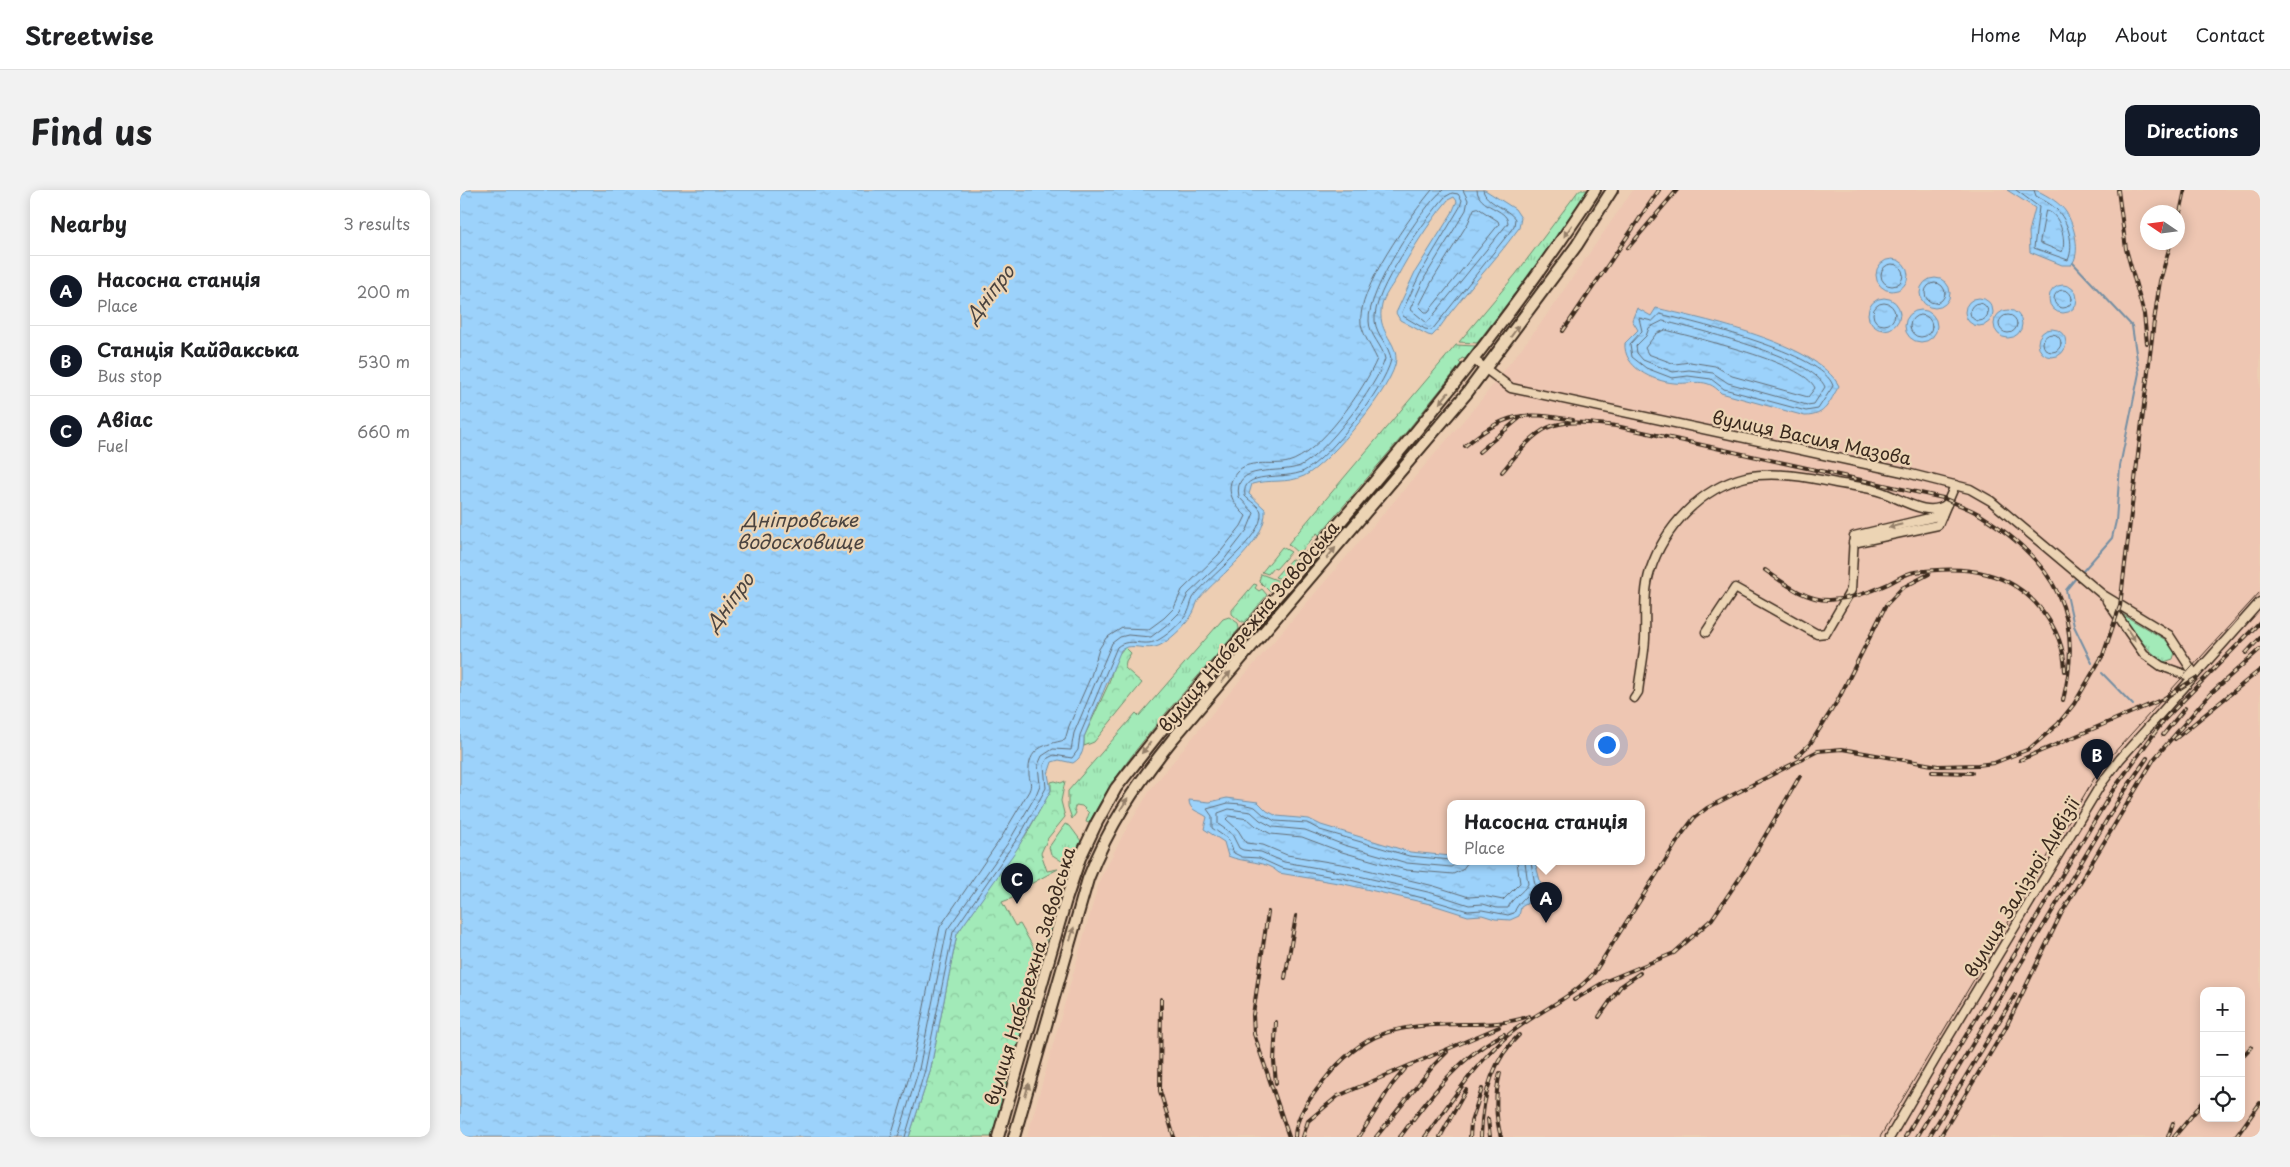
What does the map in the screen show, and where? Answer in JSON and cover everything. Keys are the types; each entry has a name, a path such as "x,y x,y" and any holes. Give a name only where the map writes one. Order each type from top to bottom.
{"main road":[{"name":"вулиця Набережна Заводська","path":"998,1137 1074,874 1088,840 1111,796 1133,764 1474,360 1536,276 1595,190"},
{"name":"вулиця Набережна Заводська","path":"1014,1137 1088,879 1101,846 1119,812 1172,740 1486,370 1577,245 1612,190"}],"street":[{"name":"вулиця Василя Мазова","path":"1474,360 1511,388 1860,462 1970,490 1991,501 2103,595 2169,635 2194,676"},
{"path":"1634,698 1638,692 1645,640 1649,573 1658,550 1672,528 1685,513 1719,486 1747,477 1776,475 1824,480 1882,492 1928,510 1940,510 1947,504"},
{"path":"1706,632 1735,588 1817,634 1826,633 1851,590 1853,543 1938,525 1955,485"},
{"name":"вулиця Василя Мазова","path":"2103,595 2144,654 2161,666 2194,676"},
{"name":"вулиця Залізної Дивізії","path":"1890,1137 1942,1046 2101,784 2120,759 2260,602"}],"shaded area":[{"path":"1633,190 2260,190 2260,1137 1027,1137 1100,879 1124,833 1151,789 1219,705 1482,399 1541,323"}],"green space":[{"path":"1579,190 1588,190 1532,271 1477,343 1459,342 1516,274"},
{"path":"1456,345 1475,346 1465,359 1462,358 1459,362 1461,364 1407,431 1319,535 1317,533 1299,554 1288,544"},
{"path":"1282,547 1291,552 1276,569 1273,568 1268,574 1262,572"},
{"path":"1298,558 1281,579 1275,577 1291,559 1294,561"},
{"path":"1261,574 1279,581 1270,592 1259,581"},
{"path":"1254,584 1257,585 1255,588 1259,591 1262,589 1267,595 1245,622 1241,622 1232,614 1232,610"},
{"path":"2122,614 2171,643 2176,649 2173,659 2164,662 2152,652"},
{"path":"1229,617 1238,623 1239,629 1138,747 1103,798 1089,823 1086,822 1089,813 1082,806 1076,805 1074,809 1076,813 1072,819 1068,807 1068,791 1136,713 1139,716 1223,619"},
{"path":"1125,647 1131,653 1126,661 1125,668 1142,683 1094,742 1084,746 1084,737 1109,683 1116,657"},
{"path":"1065,781 1061,801 1065,817 1048,838 1041,853 1047,871 1058,869 1016,892 1018,896 1002,902 1015,926 1020,924 1043,964 993,1137 909,1137 930,1072 957,934 1027,833 1051,790 1051,782 1061,783"},
{"path":"1065,824 1070,826 1081,841 1074,859 1066,864 1051,854 1049,847"},
{"path":"1068,878 1048,946 1044,934 1059,884"}],"water":[{"name":"Дніпровське водосховище","path":"460,190 1485,190 1515,209 1521,218 1519,228 1432,336 1400,320 1396,313 1415,272 1452,213 1457,201 1454,197 1448,200 1420,238 1383,302 1382,322 1393,346 1396,359 1393,371 1373,404 1344,441 1315,469 1304,476 1291,480 1252,484 1249,494 1265,509 1264,521 1259,534 1250,546 1199,599 1187,621 1168,640 1158,646 1147,648 1131,647 1121,650 1084,737 1081,755 1073,763 1059,760 1052,762 1048,774 1051,790 1045,801 1017,849 957,934 930,1072 909,1137 460,1137"},
{"path":"2007,190 2038,191 2054,200 2063,209 2069,217 2076,239 2076,254 2071,265 2062,265 2030,252 2029,232 2035,208"},
{"path":"1892,259 1898,260 1903,264 1907,269 1907,281 1903,286 1898,290 1892,291 1886,290 1881,286 1877,281 1876,275 1877,269 1881,264 1886,260"},
{"path":"1935,278 1941,279 1949,287 1949,299 1941,307 1935,308 1929,307 1921,299 1920,293 1921,287 1929,279"},
{"path":"2063,285 2073,289 2077,299 2073,309 2063,313 2053,309 2049,299 2053,289"},
{"path":"1884,298 1890,299 1895,303 1899,308 1899,320 1895,325 1890,329 1884,330 1878,329 1873,325 1869,320 1868,314 1869,308 1873,303 1878,299"},
{"path":"1979,298 1989,302 1993,312 1989,322 1979,326 1969,322 1965,312 1969,302"},
{"path":"1637,308 1651,316 1656,308 1701,319 1784,345 1808,357 1827,371 1839,386 1822,411 1818,414 1805,416 1721,393 1704,383 1665,382 1648,376 1634,366 1626,352 1625,343 1638,330 1632,320"},
{"path":"1921,310 1927,311 1932,315 1936,320 1936,332 1932,337 1927,341 1921,342 1915,341 1910,337 1906,332 1905,326 1906,320 1910,315 1915,311"},
{"path":"2008,310 2018,314 2022,324 2018,334 2008,338 1998,334 1994,324 1998,314"},
{"path":"2052,329 2062,333 2066,343 2062,353 2052,357 2042,353 2038,343 2042,333"},
{"path":"1227,798 1258,802 1267,811 1277,816 1309,819 1321,825 1410,852 1447,856 1447,865 1536,865 1541,884 1528,903 1521,907 1519,916 1510,920 1495,919 1482,915 1468,916 1430,904 1344,884 1279,873 1268,866 1228,856 1224,842 1204,829 1207,817 1193,809 1189,804 1189,800 1210,802"}],"waterway":[{"path":"2073,263 2132,326 2139,373 2120,466 2116,521 2112,538 2083,571"},
{"path":"2075,579 2066,590 2074,626 2092,663"},
{"path":"2102,673 2133,705"}],"tram line":[{"path":"1880,1137 2095,777 2111,756 2260,592"}],"railway":[{"path":"1563,331 1659,190"},
{"path":"1628,248 1677,190"},
{"path":"2118,190 2126,249 2144,314 2147,343"},
{"path":"2182,205 2185,190"},
{"path":"1425,1137 1463,1084 1495,1047 1529,1020 1574,991 1594,973 1682,834 1694,818 1707,808 1818,751 1842,749 1938,766 1978,765 1994,763 2029,749 2058,724 2074,704 2103,655 2120,606 2154,321 2160,281 2169,250"},
{"path":"1479,452 1522,416"},
{"path":"1465,446 1491,427 1515,417 1541,416 1573,420"},
{"path":"1502,472 1540,432 1563,423 1581,422 1616,426 1943,498 1968,508 2007,534 2028,552 2045,572 2058,593 2066,617 2070,642 2069,670 2063,700"},
{"path":"1765,570 1803,594 1829,600 1867,593 1915,572 1951,570 1987,574 2017,588 2042,610 2058,639 2065,671"},
{"path":"1797,756 1810,744 1838,700 1886,605 1902,588 1929,574"},
{"path":"1905,1137 2113,790 2164,720 2260,622"},
{"path":"2246,653 2260,638"},
{"path":"1940,1137 2005,1029 2061,914 2154,759 2210,694 2260,649"},
{"path":"2175,739 2260,670"},
{"path":"2020,760 2163,699 2196,678"},
{"path":"2163,735 2185,708"},
{"path":"1917,1137 2121,796 2147,758"},
{"path":"1932,772 1972,773"},
{"path":"1574,1000 1606,981 1674,953 1712,919 1745,870 1800,776"},
{"path":"1268,912 1253,1015 1254,1034 1289,1137"},
{"path":"1285,978 1296,916"},
{"path":"1599,1017 1620,987 1640,973"},
{"path":"1929,1137 2015,995"},
{"path":"1161,999 1160,1091 1174,1137"},
{"path":"1295,1137 1300,1115 1322,1083 1337,1065 1368,1040 1385,1033 1421,1026 1497,1023 1529,1016"},
{"path":"1276,1022 1274,1061 1276,1083"},
{"path":"1303,1137 1308,1121 1338,1096 1499,1027"},
{"path":"1400,1137 1434,1093 1459,1066 1488,1043 1504,1034"},
{"path":"1481,1137 1483,1109 1490,1082 1501,1057 1519,1035"},
{"path":"2245,1054 2251,1047"},
{"path":"1376,1137 1434,1065 1447,1052"},
{"path":"1359,1137 1391,1086 1405,1069"},
{"path":"1500,1073 1496,1105 1501,1137"},
{"path":"1470,1137 1471,1122 1482,1089"},
{"path":"1440,1137 1466,1090"},
{"path":"2236,1137 2260,1103"},
{"path":"2174,1137 2200,1106"},
{"path":"1488,1119 1490,1137"},
{"path":"2168,1137 2173,1123"}],"place":[{"name":"Станція Кайдакська","path":"2097,780"},
{"name":"Авіас","path":"1017,904"},
{"name":"Насосна станція","path":"1546,923"}],"water label":[{"name":"Дніпро","path":"989,293"},
{"name":"Дніпро","path":"729,601"}]}
